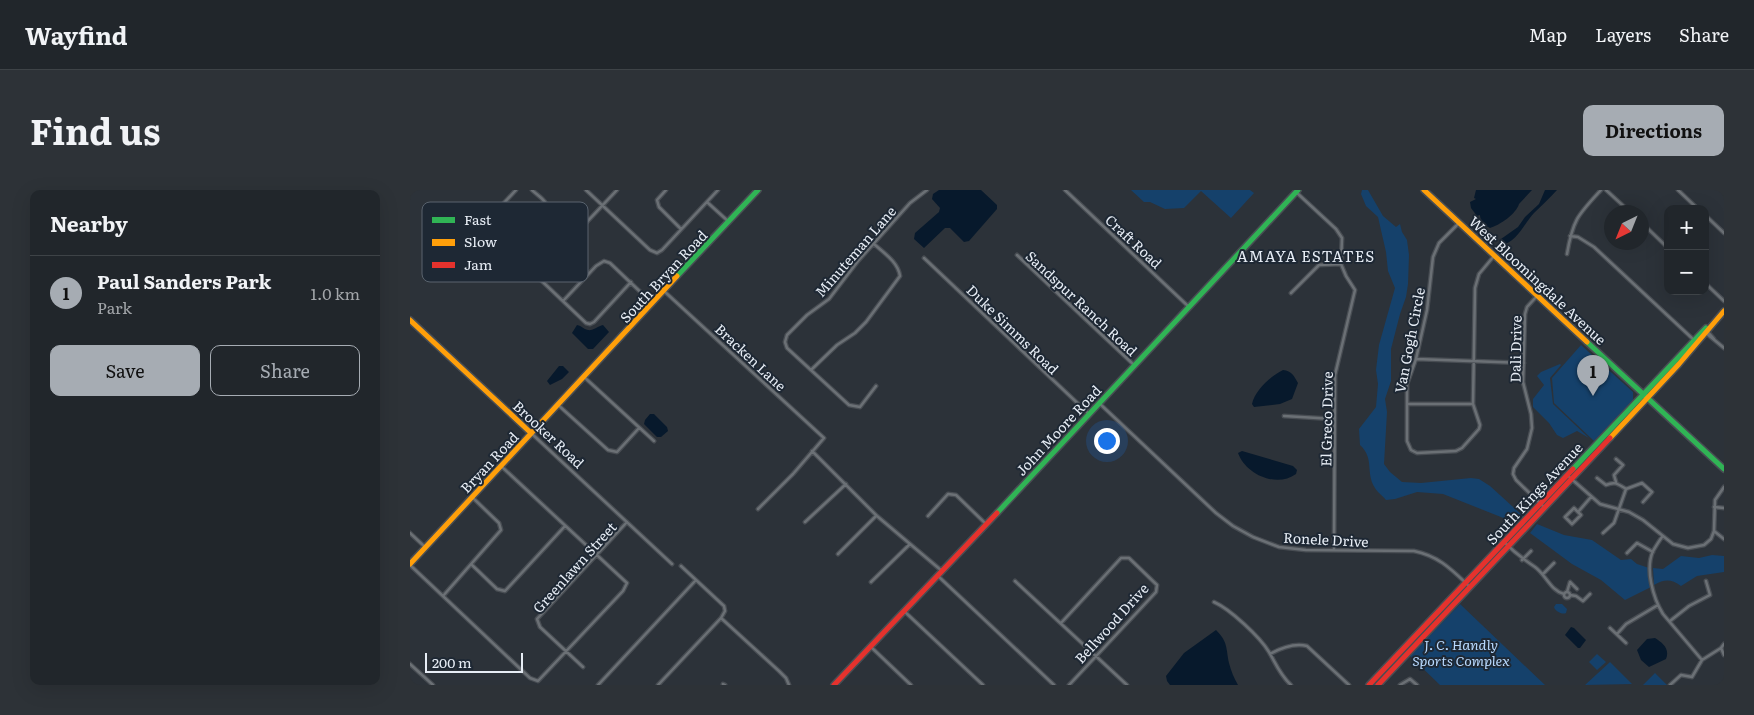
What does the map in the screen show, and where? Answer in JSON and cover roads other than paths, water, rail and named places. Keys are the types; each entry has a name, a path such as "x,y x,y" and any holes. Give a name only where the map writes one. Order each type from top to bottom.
{"street":[{"path":"505,202 516,190"},
{"path":"532,190 545,202"},
{"path":"586,190 654,252 662,250 718,190"},
{"path":"588,222 618,190"},
{"path":"666,190 657,200 659,207 681,229"},
{"name":"South Bryan Road","path":"583,376 758,190"},
{"name":"Minuteman Lane","path":"876,386 860,407 849,405 787,348 785,342 787,335 806,315 829,299 858,261 910,203 927,190"},
{"name":"Craft Road","path":"1066,190 1189,307"},
{"name":"West Bloomingdale Avenue","path":"1424,190 1724,469"},
{"path":"1567,254 1570,236 1579,214 1601,190"},
{"path":"1606,190 1622,205"},
{"path":"1678,190 1694,205"},
{"name":"John Moore Road","path":"837,684 870,646 940,574 1297,191"},
{"name":"El Greco Drive","path":"1297,191 1336,229 1342,238 1341,264 1355,290 1335,375 1334,551"},
{"path":"707,202 729,222"},
{"path":"1709,219 1724,233"},
{"name":"Van Gogh Circle","path":"1459,223 1439,244 1433,257 1430,294 1416,359 1407,384 1407,441 1411,450 1417,454 1456,451 1462,448 1479,429 1480,425 1473,404 1476,280 1494,256"},
{"path":"1649,230 1664,244"},
{"path":"1570,236 1578,237 1594,247 1696,342"},
{"path":"811,371 837,344 866,322 900,276 899,268 874,244"},
{"name":"Sandspur Ranch Road","path":"1017,255 1134,365"},
{"name":"Duke Simms Road","path":"924,258 1089,414"},
{"path":"588,275 602,261 609,262 652,303"},
{"path":"1291,293 1319,264 1341,264"},
{"path":"542,282 586,323 592,323 631,282"},
{"path":"563,301 582,282"},
{"path":"1709,287 1724,300"},
{"name":"Bracken Lane","path":"664,291 824,438 812,451"},
{"name":"Dali Drive","path":"1537,296 1526,310 1523,385 1531,418 1531,434 1526,451 1514,468 1513,474 1516,480 1545,508"},
{"name":"South Kings Avenue","path":"1378,685 1649,398 1724,311"},
{"name":"Brooker Road","path":"410,320 672,564"},
{"path":"1706,331 1724,348"},
{"name":"South Kings Avenue","path":"1369,685 1540,503 1696,342"},
{"path":"1416,359 1524,363"},
{"path":"583,376 654,441"},
{"name":"Bryan Road","path":"410,565 583,376"},
{"path":"558,404 608,450 618,452 639,428"},
{"name":"Ronele Drive","path":"1099,404 1216,513 1233,526 1253,537 1280,547 1306,550 1414,551 1425,553 1447,565 1471,588"},
{"path":"1407,404 1473,404"},
{"path":"1284,416 1334,419"},
{"path":"758,509 790,477 812,451 876,516 910,544 1054,685"},
{"path":"1616,459 1623,465 1614,475 1616,482 1626,489"},
{"path":"410,565 530,678 538,681 623,592 626,583 501,466"},
{"path":"1567,475 1600,504 1629,512 1643,520 1662,537 1680,547 1688,548 1704,545 1711,539 1714,530 1715,500 1724,487"},
{"path":"1597,478 1606,485 1616,482"},
{"path":"1603,534 1614,523 1626,489 1642,483 1652,492 1643,502"},
{"path":"805,522 846,484"},
{"path":"928,516 948,494 956,495 986,524"},
{"path":"443,596 472,565 502,528 472,497"},
{"path":"1578,512 1591,497"},
{"path":"1714,507 1724,508"},
{"path":"1574,508 1578,512 1581,515 1572,524 1565,517 1574,508"},
{"path":"838,554 876,516"},
{"name":"Greenlawn Street","path":"582,667 540,627 538,619 628,522"},
{"path":"472,565 497,589 505,591 565,526"},
{"path":"1714,530 1724,539"},
{"path":"410,533 425,547"},
{"path":"1662,537 1653,552 1651,573 1658,606 1702,660"},
{"path":"1504,542 1522,560 1543,574 1553,588 1560,593 1576,596 1583,601 1590,594"},
{"path":"1626,553 1637,543 1653,552"},
{"path":"870,582 910,544"},
{"path":"1522,560 1531,551"},
{"name":"Bellwood Drive","path":"1061,623 1121,558 1129,558 1157,585 1156,592 1069,685"},
{"path":"1543,574 1554,562"},
{"path":"658,685 726,611 724,606 681,566"},
{"path":"598,685 696,580"},
{"path":"1670,621 1688,606 1710,595 1706,580"},
{"path":"1015,581 1127,685"},
{"path":"1566,593 1570,582 1577,589"},
{"path":"1214,602 1224,606 1253,634 1270,654 1280,673 1291,685"},
{"path":"1617,634 1626,624 1658,606"},
{"path":"904,611 983,685"},
{"path":"721,618 779,671 786,678 788,685"},
{"path":"1610,628 1626,643"},
{"path":"1670,685 1681,676 1692,677 1702,660 1724,644"},
{"path":"1270,654 1280,649 1298,645 1307,646 1349,685"},
{"path":"870,646 911,685"},
{"path":"1721,648 1724,655"},
{"path":"410,664 433,685"},
{"path":"1400,685 1410,679 1416,685"}],"place":[{"name":"Paul Sanders Park","path":"1593,396"}],"district":[{"name":"AMAYA ESTATES","path":"1306,255"}],"park label":[{"name":"J. C. Handly Sports Complex","path":"1461,652"}]}
